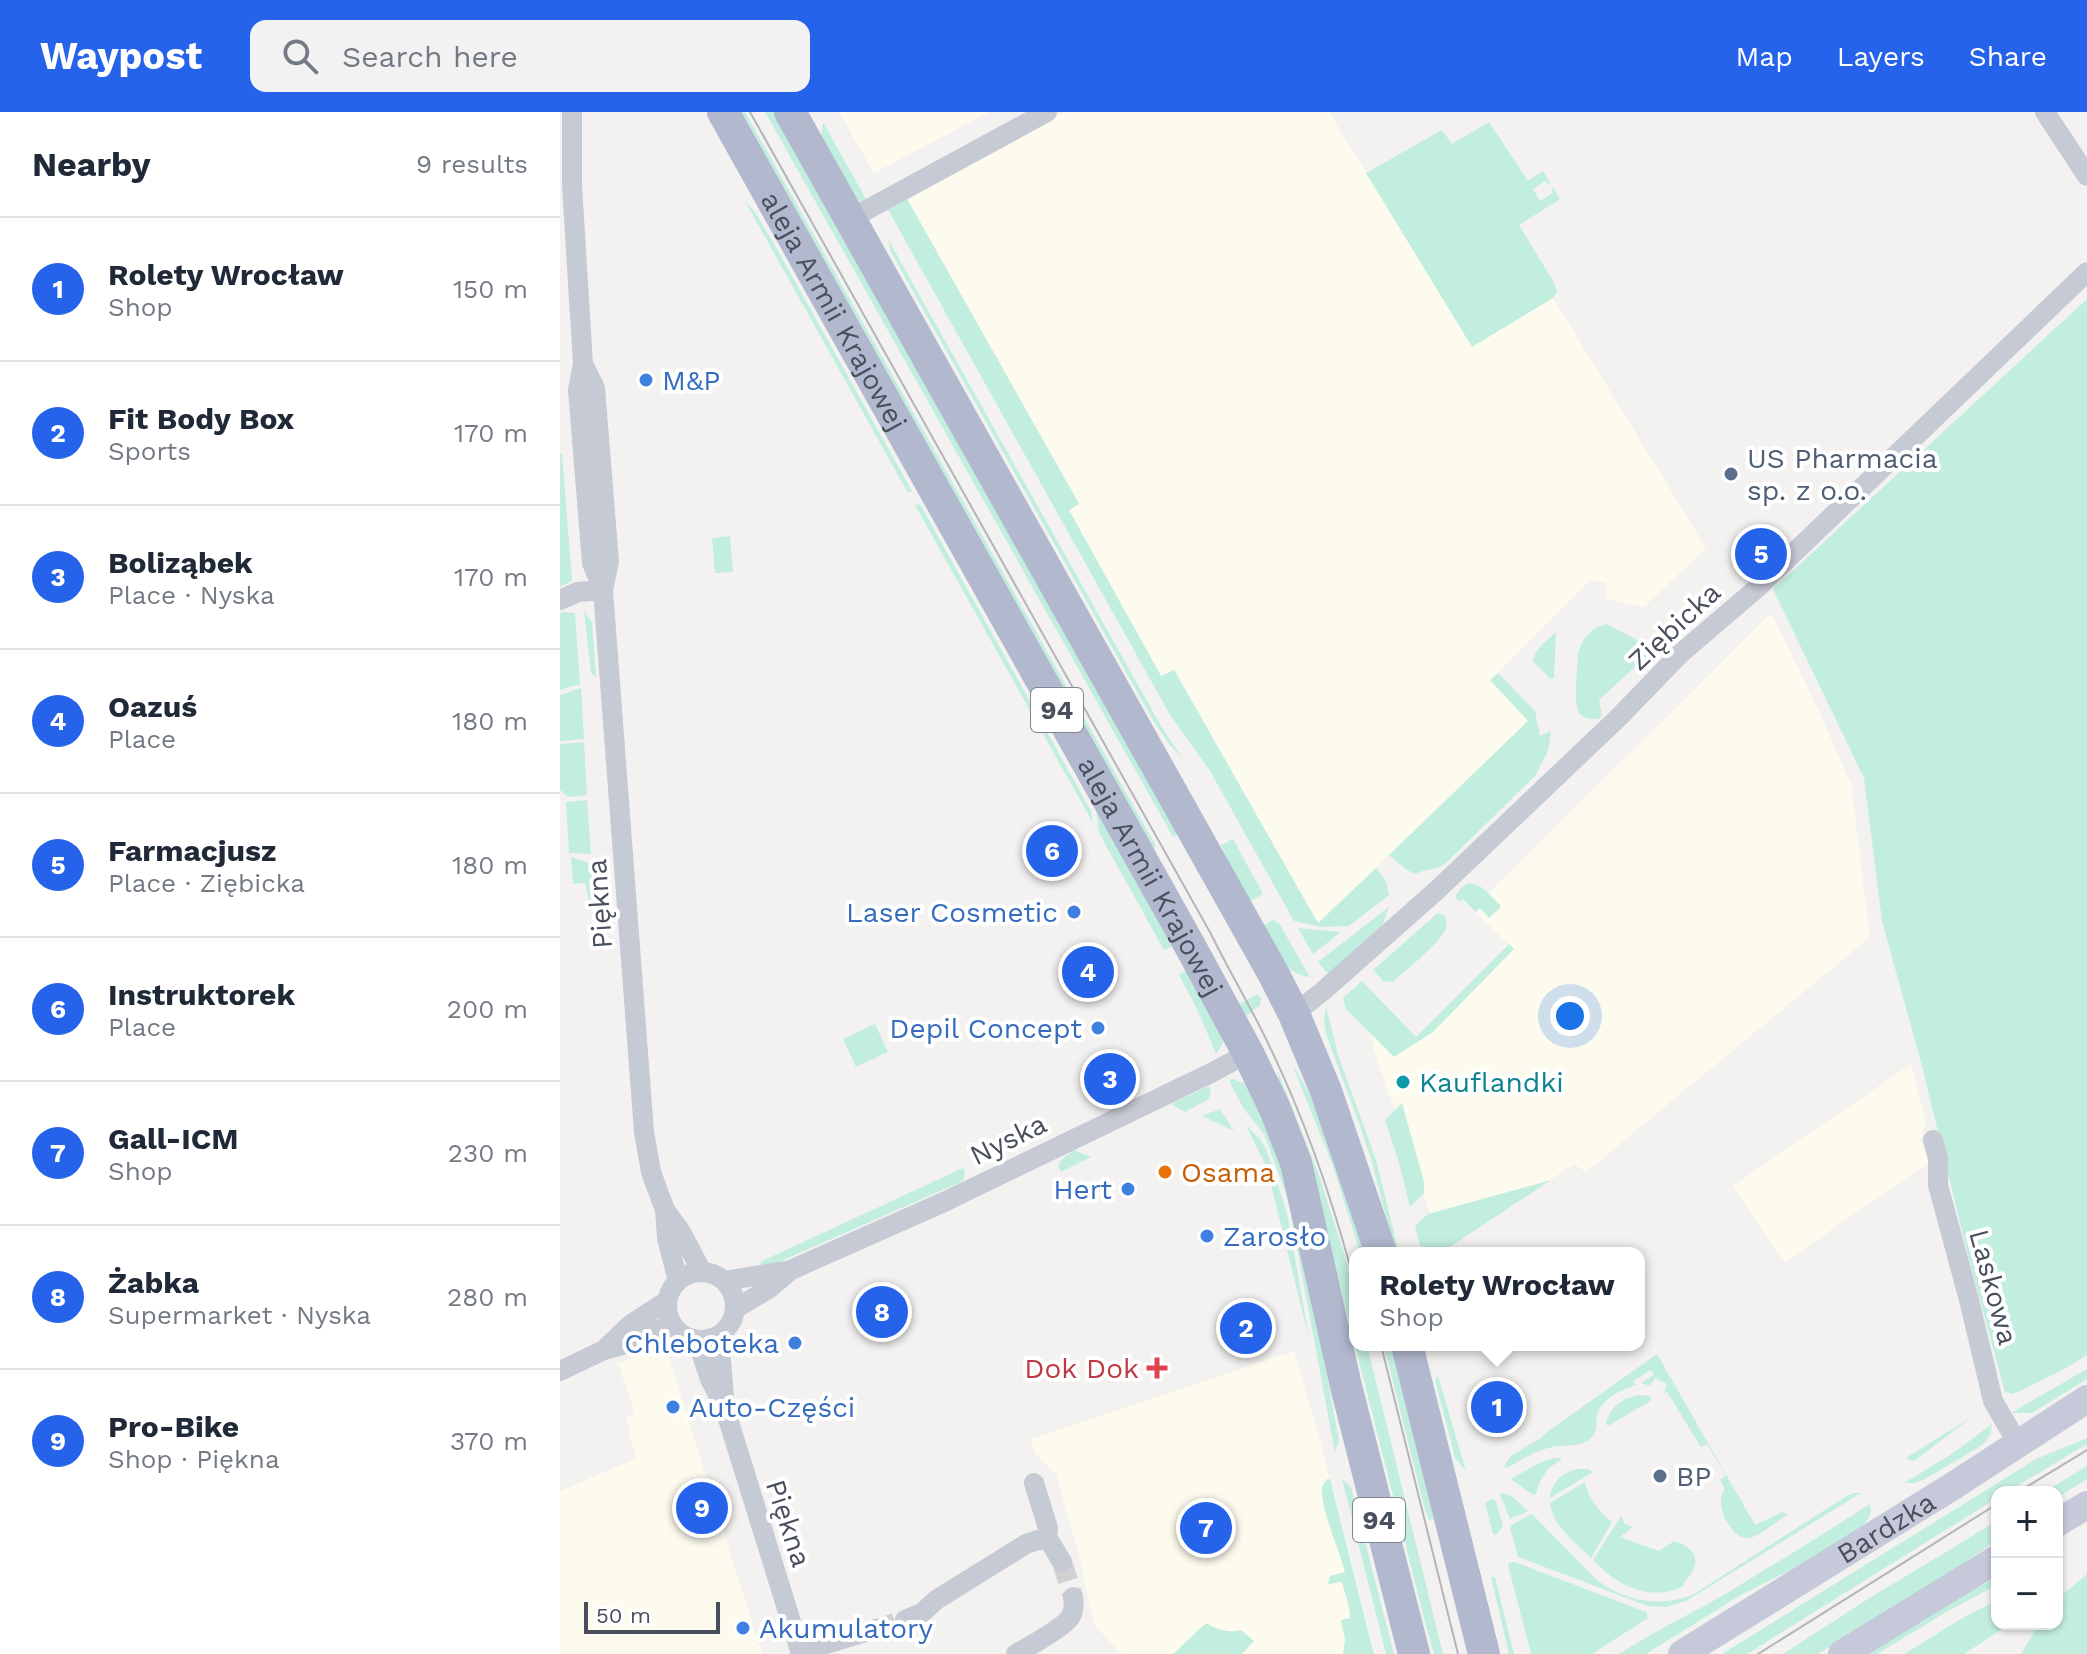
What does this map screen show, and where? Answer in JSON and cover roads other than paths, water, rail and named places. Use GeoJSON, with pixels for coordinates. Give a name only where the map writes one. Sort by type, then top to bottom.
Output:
{"type":"FeatureCollection","features":[{"type":"Feature","properties":{"kind":"main road","name":"aleja Armii Krajowej"},"geometry":{"type":"LineString","coordinates":[[723,112],[1248,1053],[1275,1109],[1296,1163],[1346,1386],[1414,1654]]}},
{"type":"Feature","properties":{"kind":"main road","name":"aleja Armii Krajowej"},"geometry":{"type":"LineString","coordinates":[[790,112],[1294,1014],[1326,1091],[1379,1247]]}},
{"type":"Feature","properties":{"kind":"main road","name":"94"},"geometry":{"type":"LineString","coordinates":[[1408,1351],[1484,1654]]}},
{"type":"Feature","properties":{"kind":"main road","name":"Bardzka"},"geometry":{"type":"LineString","coordinates":[[1682,1654],[2087,1399]]}},
{"type":"Feature","properties":{"kind":"main road"},"geometry":{"type":"LineString","coordinates":[[2063,1519],[2087,1505]]}},
{"type":"Feature","properties":{"kind":"main road"},"geometry":{"type":"LineString","coordinates":[[1842,1654],[1991,1563]]}},
{"type":"Feature","properties":{"kind":"street","name":"Piękna"},"geometry":{"type":"LineString","coordinates":[[572,112],[572,185],[583,364],[578,390],[592,563],[603,590],[641,1107],[651,1172],[665,1210],[681,1232],[702,1272]]}},
{"type":"Feature","properties":{"kind":"street"},"geometry":{"type":"LineString","coordinates":[[850,219],[1047,112]]}},
{"type":"Feature","properties":{"kind":"street"},"geometry":{"type":"LineString","coordinates":[[2045,112],[2087,176]]}},
{"type":"Feature","properties":{"kind":"street","name":"Ziębicka"},"geometry":{"type":"LineString","coordinates":[[1294,1014],[1436,891],[1619,717],[1680,654],[1756,589],[2087,272]]}},
{"type":"Feature","properties":{"kind":"street"},"geometry":{"type":"LineString","coordinates":[[560,600],[578,592],[603,590]]}},
{"type":"Feature","properties":{"kind":"street","name":"Nyska"},"geometry":{"type":"LineString","coordinates":[[724,1281],[791,1270],[966,1191],[1248,1053]]}},
{"type":"Feature","properties":{"kind":"street","name":"Laskowa"},"geometry":{"type":"LineString","coordinates":[[1933,1140],[1938,1159],[1938,1185],[1993,1401],[2018,1444]]}},
{"type":"Feature","properties":{"kind":"street","name":"Piękna"},"geometry":{"type":"LineString","coordinates":[[665,1210],[667,1238],[678,1281]]}},
{"type":"Feature","properties":{"kind":"street","name":"Nyska"},"geometry":{"type":"LineString","coordinates":[[735,1309],[770,1288],[791,1270]]}},
{"type":"Feature","properties":{"kind":"street"},"geometry":{"type":"LineString","coordinates":[[702,1272],[724,1281],[733,1294],[735,1309],[731,1323],[719,1335],[708,1340],[688,1338],[680,1333],[668,1316],[667,1301],[672,1287],[688,1275],[702,1272]]}},
{"type":"Feature","properties":{"kind":"street"},"geometry":{"type":"LineString","coordinates":[[604,1350],[630,1325],[667,1301]]}},
{"type":"Feature","properties":{"kind":"street"},"geometry":{"type":"LineString","coordinates":[[560,1371],[672,1324]]}},
{"type":"Feature","properties":{"kind":"street","name":"Piękna"},"geometry":{"type":"LineString","coordinates":[[719,1335],[725,1409]]}},
{"type":"Feature","properties":{"kind":"street","name":"Piękna"},"geometry":{"type":"LineString","coordinates":[[697,1340],[710,1379],[725,1409],[801,1653]]}},
{"type":"Feature","properties":{"kind":"street"},"geometry":{"type":"LineString","coordinates":[[1034,1483],[1048,1528],[1047,1537],[1062,1562]]}},
{"type":"Feature","properties":{"kind":"street"},"geometry":{"type":"LineString","coordinates":[[905,1620],[922,1613],[936,1600],[1026,1544],[1047,1537]]}},
{"type":"Feature","properties":{"kind":"street"},"geometry":{"type":"LineString","coordinates":[[1016,1654],[1066,1623],[1072,1615],[1073,1597]]}},
{"type":"Feature","properties":{"kind":"street"},"geometry":{"type":"LineString","coordinates":[[801,1653],[845,1646],[876,1629]]}},
{"type":"Feature","properties":{"kind":"tunnel"},"geometry":{"type":"LineString","coordinates":[[1062,1562],[1073,1597]]}},
{"type":"Feature","properties":{"kind":"tunnel"},"geometry":{"type":"LineString","coordinates":[[876,1629],[905,1620]]}},
{"type":"Feature","properties":{"kind":"tram line"},"geometry":{"type":"LineString","coordinates":[[750,112],[1211,934],[1258,1024],[1292,1097],[1316,1159],[1349,1264]]}},
{"type":"Feature","properties":{"kind":"tram line"},"geometry":{"type":"LineString","coordinates":[[1382,1351],[1458,1654]]}},
{"type":"Feature","properties":{"kind":"tram line"},"geometry":{"type":"LineString","coordinates":[[2028,1486],[2087,1450]]}},
{"type":"Feature","properties":{"kind":"tram line"},"geometry":{"type":"LineString","coordinates":[[1758,1654],[1991,1508]]}},
{"type":"Feature","properties":{"kind":"place","name":"M&P"},"geometry":{"type":"Point","coordinates":[646,380]}},
{"type":"Feature","properties":{"kind":"place","name":"US Pharmacia sp. z o.o."},"geometry":{"type":"Point","coordinates":[1731,474]}},
{"type":"Feature","properties":{"kind":"place","name":"Farmacjusz"},"geometry":{"type":"Point","coordinates":[1761,554]}},
{"type":"Feature","properties":{"kind":"place","name":"Instruktorek"},"geometry":{"type":"Point","coordinates":[1052,851]}},
{"type":"Feature","properties":{"kind":"place","name":"Laser Cosmetic"},"geometry":{"type":"Point","coordinates":[1074,912]}},
{"type":"Feature","properties":{"kind":"place","name":"Oazuś"},"geometry":{"type":"Point","coordinates":[1088,972]}},
{"type":"Feature","properties":{"kind":"place","name":"Depil Concept"},"geometry":{"type":"Point","coordinates":[1098,1028]}},
{"type":"Feature","properties":{"kind":"place","name":"Boliząbek"},"geometry":{"type":"Point","coordinates":[1110,1079]}},
{"type":"Feature","properties":{"kind":"place","name":"Kauflandki"},"geometry":{"type":"Point","coordinates":[1403,1082]}},
{"type":"Feature","properties":{"kind":"place","name":"Osama"},"geometry":{"type":"Point","coordinates":[1165,1172]}},
{"type":"Feature","properties":{"kind":"place","name":"Hert"},"geometry":{"type":"Point","coordinates":[1128,1189]}},
{"type":"Feature","properties":{"kind":"place","name":"Zarosło"},"geometry":{"type":"Point","coordinates":[1207,1236]}},
{"type":"Feature","properties":{"kind":"place","name":"Żabka"},"geometry":{"type":"Point","coordinates":[882,1312]}},
{"type":"Feature","properties":{"kind":"place","name":"Fit Body Box"},"geometry":{"type":"Point","coordinates":[1246,1328]}},
{"type":"Feature","properties":{"kind":"place","name":"Chleboteka"},"geometry":{"type":"Point","coordinates":[795,1343]}},
{"type":"Feature","properties":{"kind":"place","name":"Dok Dok"},"geometry":{"type":"Point","coordinates":[1157,1368]}},
{"type":"Feature","properties":{"kind":"place","name":"Auto-Części"},"geometry":{"type":"Point","coordinates":[673,1407]}},
{"type":"Feature","properties":{"kind":"place","name":"Rolety Wrocław"},"geometry":{"type":"Point","coordinates":[1497,1407]}},
{"type":"Feature","properties":{"kind":"place","name":"BP"},"geometry":{"type":"Point","coordinates":[1660,1476]}},
{"type":"Feature","properties":{"kind":"place","name":"Pro-Bike"},"geometry":{"type":"Point","coordinates":[702,1508]}},
{"type":"Feature","properties":{"kind":"place","name":"Gall-ICM"},"geometry":{"type":"Point","coordinates":[1206,1528]}},
{"type":"Feature","properties":{"kind":"place","name":"Akumulatory"},"geometry":{"type":"Point","coordinates":[743,1628]}}]}
